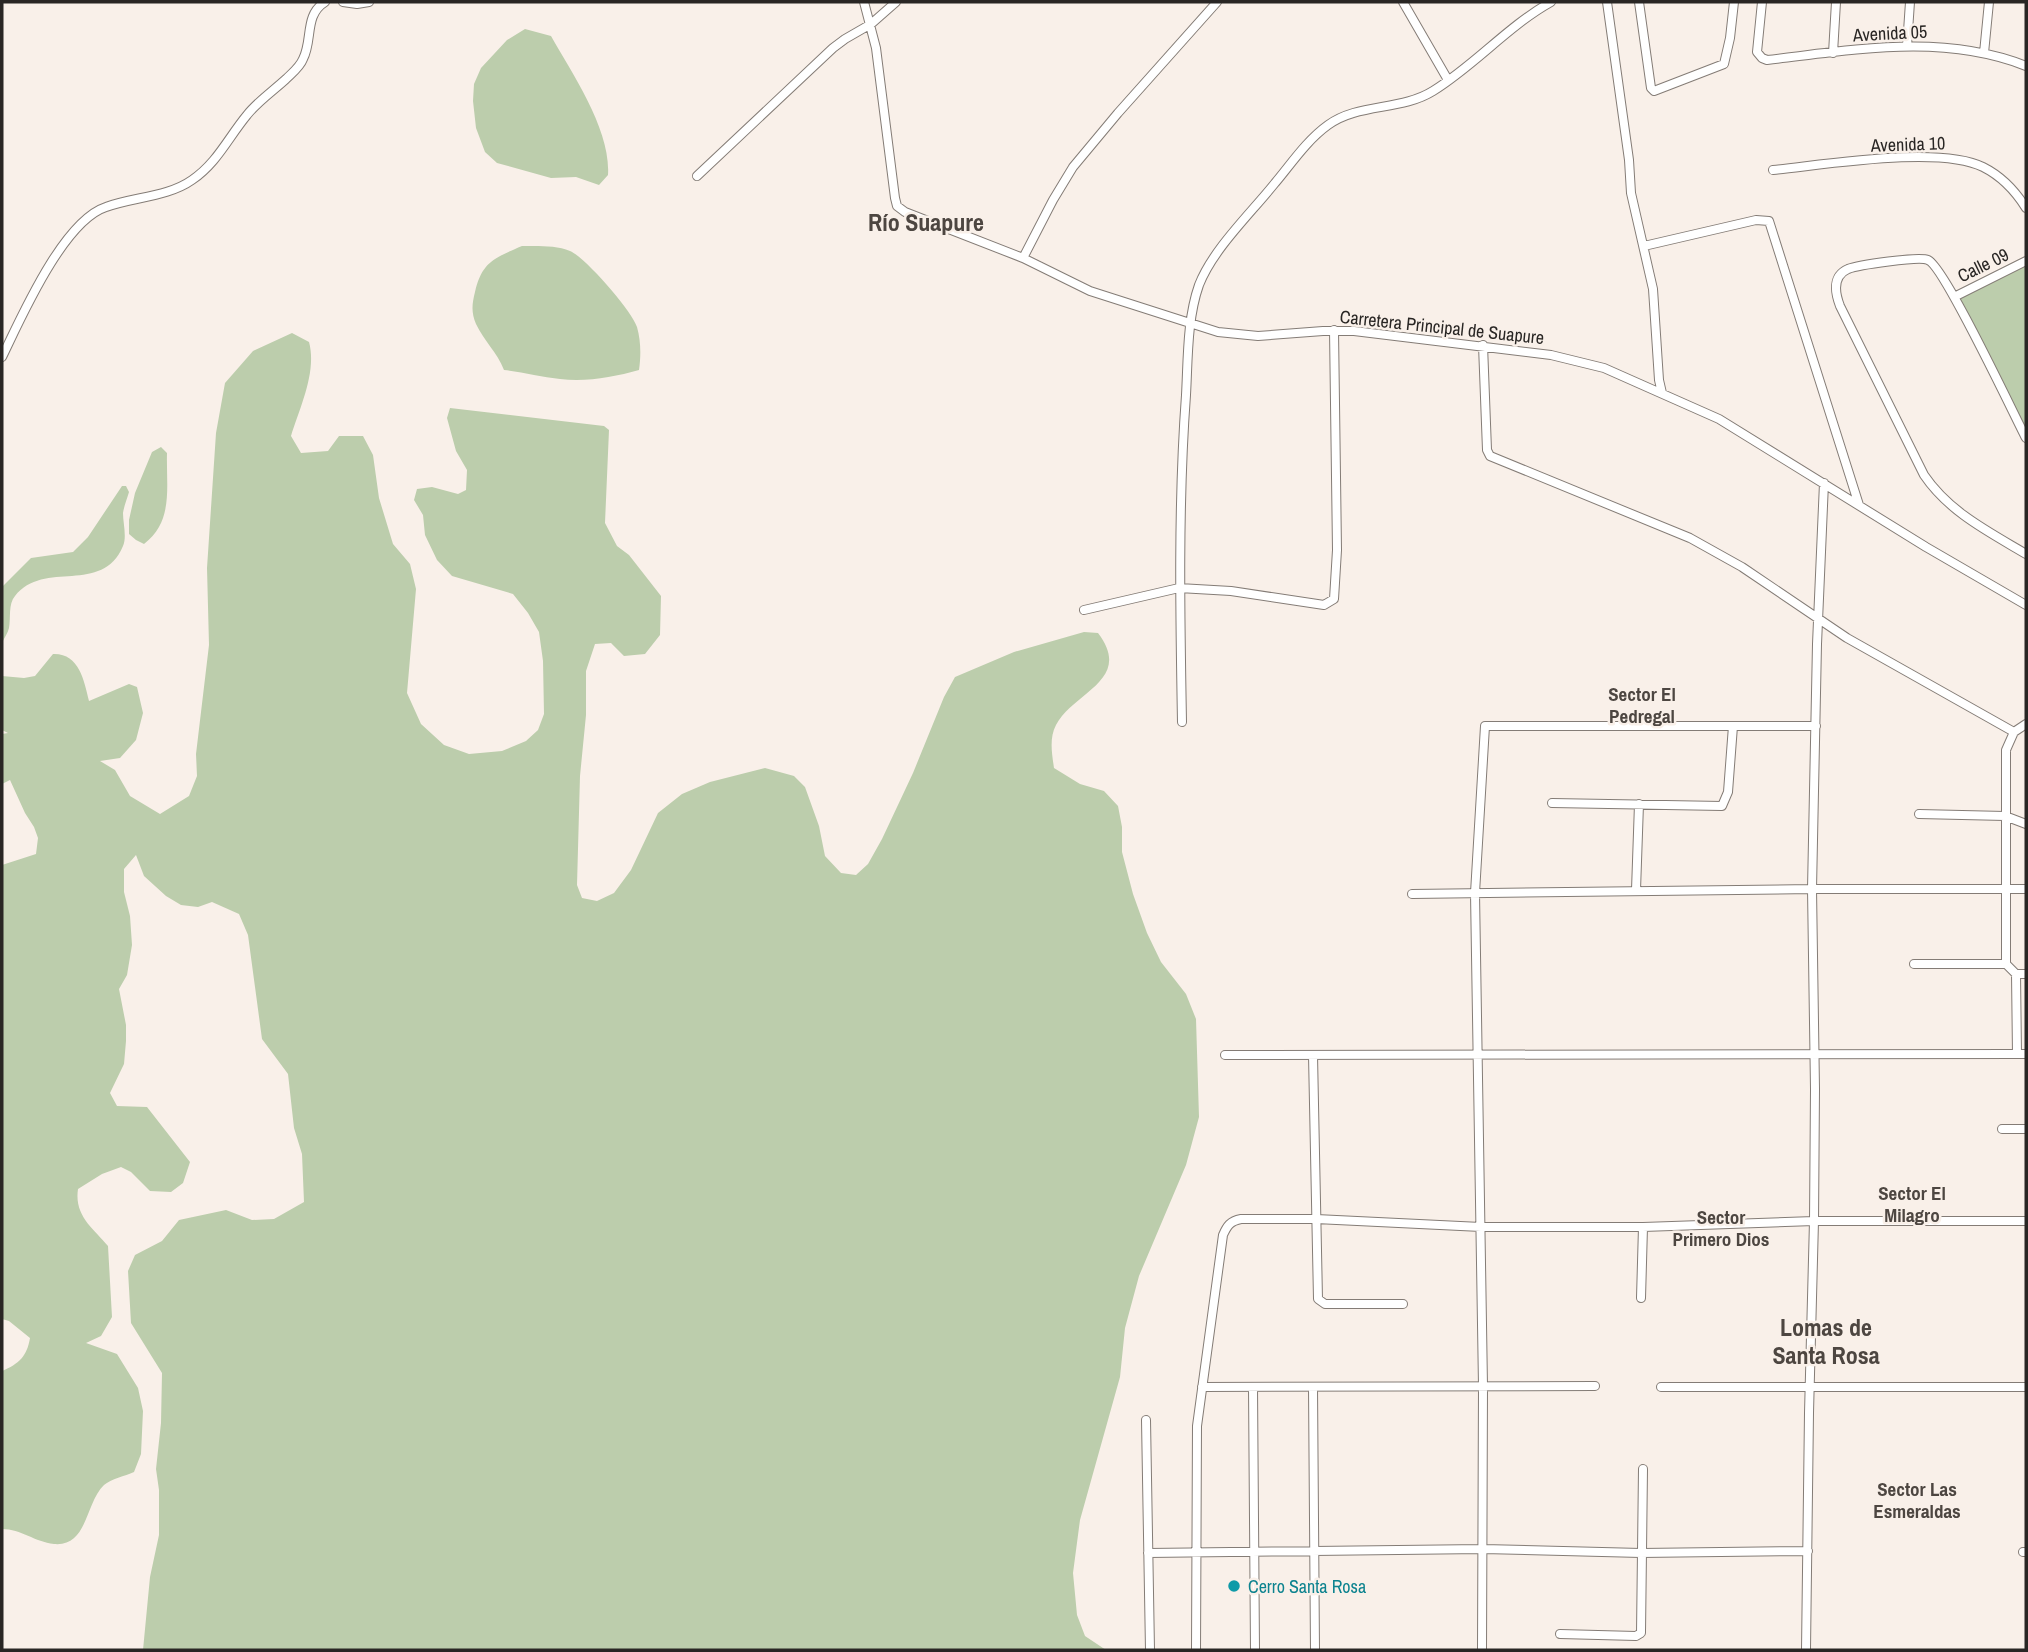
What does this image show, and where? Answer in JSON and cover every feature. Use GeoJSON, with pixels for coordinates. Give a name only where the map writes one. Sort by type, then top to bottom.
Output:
{"type":"FeatureCollection","features":[{"type":"Feature","properties":{"kind":"street"},"geometry":{"type":"LineString","coordinates":[[2,358],[61,247],[82,222],[106,206],[189,182],[211,165],[254,107],[303,61],[314,12],[325,2]]}},
{"type":"Feature","properties":{"kind":"street"},"geometry":{"type":"LineString","coordinates":[[343,2],[369,2]]}},
{"type":"Feature","properties":{"kind":"street","name":"Carretera Principal de Suapure"},"geometry":{"type":"LineString","coordinates":[[864,2],[871,24],[897,206],[905,212],[1023,258],[1090,291],[1218,332],[1247,336],[1334,330],[1483,345],[1588,363],[1719,419],[2026,605]]}},
{"type":"Feature","properties":{"kind":"street"},"geometry":{"type":"LineString","coordinates":[[697,176],[833,48],[871,24],[896,2]]}},
{"type":"Feature","properties":{"kind":"street"},"geometry":{"type":"LineString","coordinates":[[1023,258],[1073,167],[1217,2]]}},
{"type":"Feature","properties":{"kind":"street"},"geometry":{"type":"LineString","coordinates":[[1403,2],[1448,80]]}},
{"type":"Feature","properties":{"kind":"street"},"geometry":{"type":"LineString","coordinates":[[1182,722],[1180,478],[1191,323],[1200,284],[1211,263],[1308,143],[1327,125],[1346,115],[1420,98],[1448,80],[1539,5],[1551,2]]}},
{"type":"Feature","properties":{"kind":"street"},"geometry":{"type":"LineString","coordinates":[[1607,2],[1629,160],[1631,193],[1653,289],[1662,393]]}},
{"type":"Feature","properties":{"kind":"street"},"geometry":{"type":"LineString","coordinates":[[1639,2],[1651,88],[1654,91],[1724,64],[1734,2]]}},
{"type":"Feature","properties":{"kind":"street","name":"Avenida 05"},"geometry":{"type":"LineString","coordinates":[[1762,2],[1758,52],[1767,60],[1907,46],[1984,52],[2026,66]]}},
{"type":"Feature","properties":{"kind":"street"},"geometry":{"type":"LineString","coordinates":[[1833,53],[1836,2]]}},
{"type":"Feature","properties":{"kind":"street"},"geometry":{"type":"LineString","coordinates":[[1907,46],[1910,2]]}},
{"type":"Feature","properties":{"kind":"street"},"geometry":{"type":"LineString","coordinates":[[1984,52],[1989,2]]}},
{"type":"Feature","properties":{"kind":"street","name":"Avenida 10"},"geometry":{"type":"LineString","coordinates":[[1773,170],[1916,157],[1959,159],[1992,172],[2026,208]]}},
{"type":"Feature","properties":{"kind":"street"},"geometry":{"type":"LineString","coordinates":[[1644,246],[1755,220],[1769,221],[1859,505]]}},
{"type":"Feature","properties":{"kind":"street"},"geometry":{"type":"LineString","coordinates":[[2026,438],[1954,297],[1933,263],[1923,259],[1857,266],[1841,273],[1836,283],[1836,297],[1916,460],[1930,482],[1961,513],[2026,554]]}},
{"type":"Feature","properties":{"kind":"street","name":"Calle 09"},"geometry":{"type":"LineString","coordinates":[[1954,297],[2026,261]]}},
{"type":"Feature","properties":{"kind":"street"},"geometry":{"type":"LineString","coordinates":[[1084,610],[1179,589],[1231,591],[1324,605],[1334,599],[1337,550],[1334,330]]}},
{"type":"Feature","properties":{"kind":"street"},"geometry":{"type":"LineString","coordinates":[[1483,345],[1487,450],[1490,456],[1690,538],[1753,574],[1847,638],[2014,732]]}},
{"type":"Feature","properties":{"kind":"street"},"geometry":{"type":"LineString","coordinates":[[1806,1650],[1814,1221],[1812,889],[1824,483]]}},
{"type":"Feature","properties":{"kind":"street"},"geometry":{"type":"LineString","coordinates":[[1225,1055],[2022,1054],[2016,974],[2006,964],[2006,750],[2014,732],[2026,724]]}},
{"type":"Feature","properties":{"kind":"street"},"geometry":{"type":"LineString","coordinates":[[1482,1650],[1483,1386],[1475,893],[1485,726],[1816,726]]}},
{"type":"Feature","properties":{"kind":"street"},"geometry":{"type":"LineString","coordinates":[[1552,803],[1722,806],[1728,792],[1733,726]]}},
{"type":"Feature","properties":{"kind":"street"},"geometry":{"type":"LineString","coordinates":[[1636,890],[1639,804]]}},
{"type":"Feature","properties":{"kind":"street"},"geometry":{"type":"LineString","coordinates":[[1919,814],[2006,816],[2026,824]]}},
{"type":"Feature","properties":{"kind":"street"},"geometry":{"type":"LineString","coordinates":[[1412,894],[1636,890],[2026,889]]}},
{"type":"Feature","properties":{"kind":"street"},"geometry":{"type":"LineString","coordinates":[[1913,964],[2006,964]]}},
{"type":"Feature","properties":{"kind":"street"},"geometry":{"type":"LineString","coordinates":[[2016,974],[2026,974]]}},
{"type":"Feature","properties":{"kind":"street"},"geometry":{"type":"LineString","coordinates":[[1313,1055],[1318,1300],[1325,1304],[1403,1304]]}},
{"type":"Feature","properties":{"kind":"street"},"geometry":{"type":"LineString","coordinates":[[2002,1129],[2026,1129]]}},
{"type":"Feature","properties":{"kind":"street"},"geometry":{"type":"LineString","coordinates":[[1196,1650],[1196,1450],[1223,1235],[1233,1221],[1316,1219],[1481,1227],[1643,1227],[1814,1221],[2026,1221]]}},
{"type":"Feature","properties":{"kind":"street"},"geometry":{"type":"LineString","coordinates":[[1641,1298],[1643,1227]]}},
{"type":"Feature","properties":{"kind":"street"},"geometry":{"type":"LineString","coordinates":[[1202,1387],[1595,1386]]}},
{"type":"Feature","properties":{"kind":"street"},"geometry":{"type":"LineString","coordinates":[[1253,1387],[1255,1650]]}},
{"type":"Feature","properties":{"kind":"street"},"geometry":{"type":"LineString","coordinates":[[1313,1387],[1315,1650]]}},
{"type":"Feature","properties":{"kind":"street"},"geometry":{"type":"LineString","coordinates":[[1661,1387],[2026,1387]]}},
{"type":"Feature","properties":{"kind":"street"},"geometry":{"type":"LineString","coordinates":[[1146,1420],[1150,1650]]}},
{"type":"Feature","properties":{"kind":"street"},"geometry":{"type":"LineString","coordinates":[[1560,1634],[1639,1635],[1643,1469]]}},
{"type":"Feature","properties":{"kind":"street"},"geometry":{"type":"LineString","coordinates":[[1148,1553],[1483,1549],[1641,1553],[1808,1551]]}},
{"type":"Feature","properties":{"kind":"green space"},"geometry":{"type":"Polygon","coordinates":[[[525,29],[551,36],[589,103],[607,158],[608,175],[599,185],[576,177],[551,178],[497,163],[485,152],[476,128],[474,84],[481,68],[507,40],[525,29]]]}},
{"type":"Feature","properties":{"kind":"green space"},"geometry":{"type":"Polygon","coordinates":[[[522,246],[565,249],[577,255],[596,273],[627,309],[637,327],[639,370],[610,377],[570,380],[504,370],[476,324],[473,300],[486,267],[497,258],[522,246]]]}},
{"type":"Feature","properties":{"kind":"green space"},"geometry":{"type":"Polygon","coordinates":[[[2026,261],[2026,438],[1954,297],[2026,261]]]}},
{"type":"Feature","properties":{"kind":"green space"},"geometry":{"type":"Polygon","coordinates":[[[292,333],[309,342],[311,365],[291,436],[301,453],[328,451],[339,436],[363,436],[373,455],[379,498],[393,544],[410,564],[416,589],[407,693],[421,724],[444,745],[469,754],[502,751],[526,741],[538,730],[544,714],[543,661],[539,632],[513,594],[452,576],[437,560],[425,535],[423,515],[414,500],[417,489],[432,487],[458,494],[466,490],[467,470],[456,451],[447,418],[450,408],[604,426],[609,430],[605,523],[617,546],[629,555],[661,596],[660,635],[645,654],[624,656],[611,643],[595,644],[586,671],[577,885],[582,898],[597,901],[614,893],[631,870],[658,813],[682,794],[710,782],[765,768],[794,776],[805,787],[819,826],[825,856],[841,873],[856,875],[868,864],[882,839],[955,677],[1014,652],[1084,632],[1098,633],[1107,649],[1109,663],[1097,684],[1064,714],[1056,725],[1052,741],[1054,768],[1080,784],[1104,791],[1118,806],[1122,827],[1122,852],[1147,933],[1161,962],[1186,994],[1196,1019],[1199,1117],[1186,1165],[1139,1276],[1125,1328],[1120,1377],[1080,1520],[1073,1573],[1077,1615],[1085,1636],[1106,1650],[143,1650],[150,1577],[159,1535],[156,1469],[161,1423],[162,1373],[131,1323],[128,1271],[135,1255],[162,1241],[179,1220],[226,1210],[252,1220],[274,1219],[304,1202],[302,1154],[294,1128],[288,1074],[262,1039],[248,935],[239,914],[212,902],[198,907],[181,905],[166,896],[144,876],[136,855],[124,869],[124,892],[130,916],[132,945],[127,975],[119,989],[126,1025],[124,1064],[110,1093],[117,1106],[147,1107],[190,1162],[183,1183],[171,1192],[150,1191],[131,1172],[121,1167],[102,1174],[78,1189],[78,1198],[86,1221],[108,1246],[112,1317],[101,1336],[86,1343],[117,1354],[138,1388],[143,1411],[141,1454],[134,1472],[104,1485],[73,1539],[54,1544],[2,1529],[2,1371],[21,1359],[30,1338],[9,1321],[2,1319],[2,865],[36,854],[38,838],[10,780],[2,784],[2,734],[8,733],[2,730],[2,676],[35,676],[53,654],[69,658],[79,669],[89,701],[129,684],[137,687],[143,713],[136,740],[120,758],[100,761],[115,770],[130,796],[160,814],[189,796],[197,776],[196,754],[209,645],[207,568],[216,433],[225,383],[253,351],[292,333]]]}},
{"type":"Feature","properties":{"kind":"green space"},"geometry":{"type":"Polygon","coordinates":[[[161,447],[167,453],[166,503],[160,525],[144,544],[129,534],[129,520],[135,493],[152,452],[161,447]]]}},
{"type":"Feature","properties":{"kind":"green space"},"geometry":{"type":"Polygon","coordinates":[[[122,486],[126,486],[129,492],[123,513],[125,538],[114,561],[101,570],[87,574],[56,577],[27,585],[13,599],[9,628],[2,643],[2,587],[31,558],[73,552],[88,537],[122,486]]]}},
{"type":"Feature","properties":{"kind":"place","name":"Cerro Santa Rosa"},"geometry":{"type":"Point","coordinates":[1234,1586]}},
{"type":"Feature","properties":{"kind":"district","name":"Río Suapure"},"geometry":{"type":"Point","coordinates":[926,222]}},
{"type":"Feature","properties":{"kind":"district","name":"Sector El Pedregal"},"geometry":{"type":"Point","coordinates":[1642,705]}},
{"type":"Feature","properties":{"kind":"district","name":"Sector El Milagro"},"geometry":{"type":"Point","coordinates":[1912,1204]}},
{"type":"Feature","properties":{"kind":"district","name":"Sector Primero Dios"},"geometry":{"type":"Point","coordinates":[1721,1228]}},
{"type":"Feature","properties":{"kind":"district","name":"Lomas de Santa Rosa"},"geometry":{"type":"Point","coordinates":[1826,1341]}},
{"type":"Feature","properties":{"kind":"district","name":"Sector Las Esmeraldas"},"geometry":{"type":"Point","coordinates":[1917,1500]}}]}
